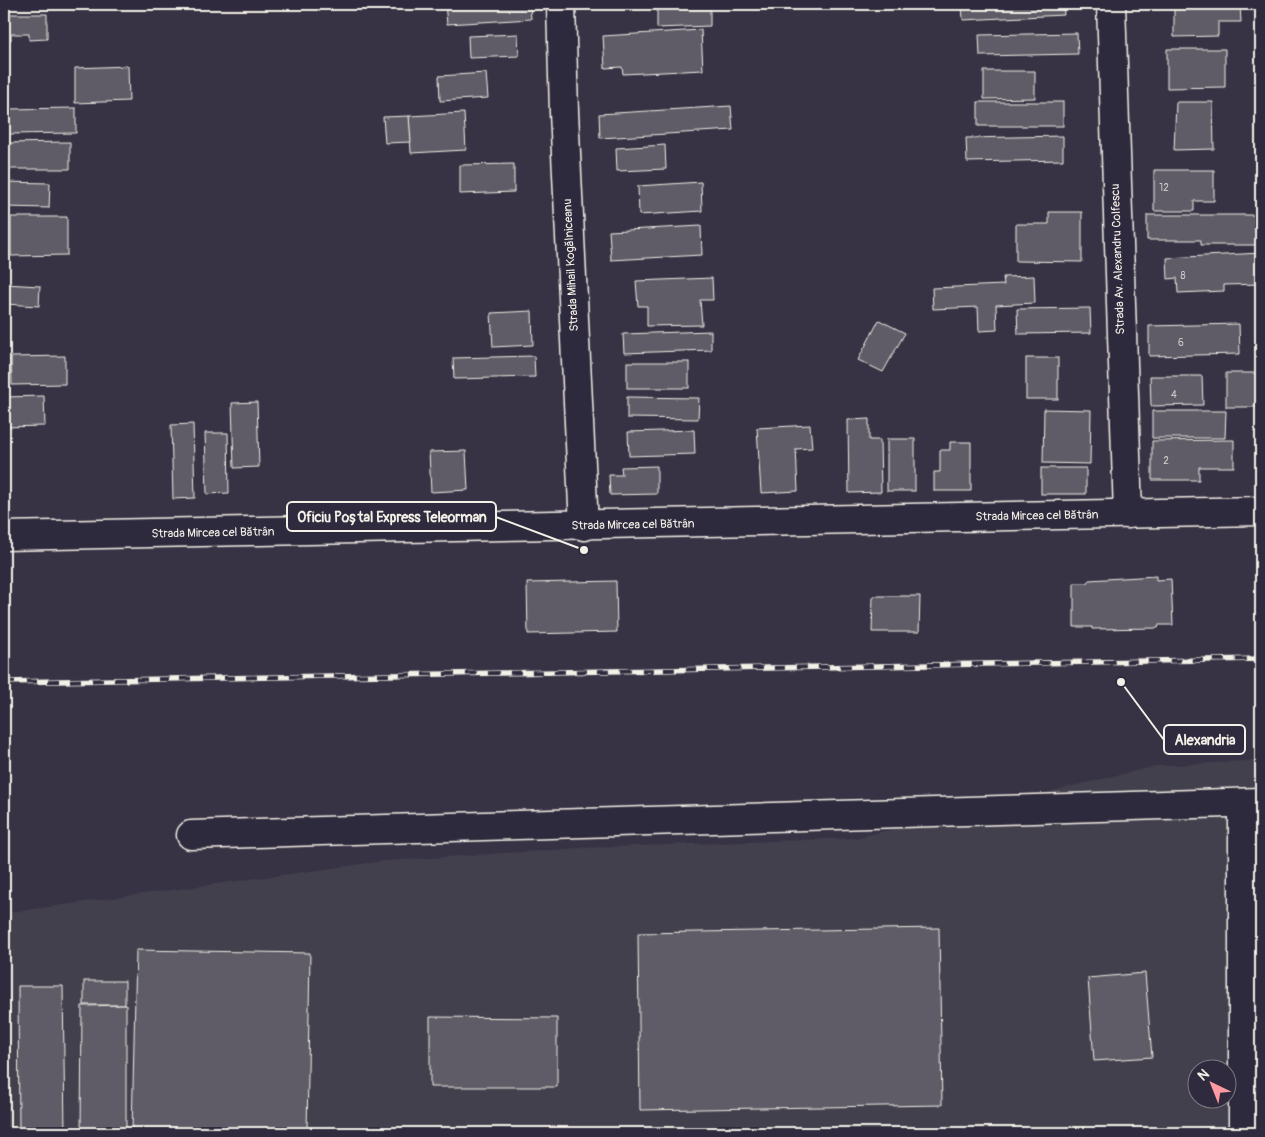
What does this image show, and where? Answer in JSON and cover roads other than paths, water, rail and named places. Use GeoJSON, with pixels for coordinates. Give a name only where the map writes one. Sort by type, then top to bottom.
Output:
{"type":"FeatureCollection","features":[{"type":"Feature","properties":{"kind":"street","name":"Strada Mihail Kogălniceanu"},"geometry":{"type":"LineString","coordinates":[[561,4],[564,112],[584,526]]}},
{"type":"Feature","properties":{"kind":"street","name":"Strada Av. Alexandru Colfescu"},"geometry":{"type":"LineString","coordinates":[[1111,4],[1128,514]]}},
{"type":"Feature","properties":{"kind":"street","name":"Strada Mircea cel Bătrân"},"geometry":{"type":"LineString","coordinates":[[4,536],[584,526],[1261,511]]}},
{"type":"Feature","properties":{"kind":"street"},"geometry":{"type":"LineString","coordinates":[[191,835],[1252,802],[1243,1133]]}},
{"type":"Feature","properties":{"kind":"railway"},"geometry":{"type":"LineString","coordinates":[[4,682],[1261,659]]}},
{"type":"Feature","properties":{"kind":"place","name":"Oficiu Poștal Express Teleorman"},"geometry":{"type":"Point","coordinates":[584,550]}},
{"type":"Feature","properties":{"kind":"place","name":"Alexandria"},"geometry":{"type":"Point","coordinates":[1121,682]}}]}
